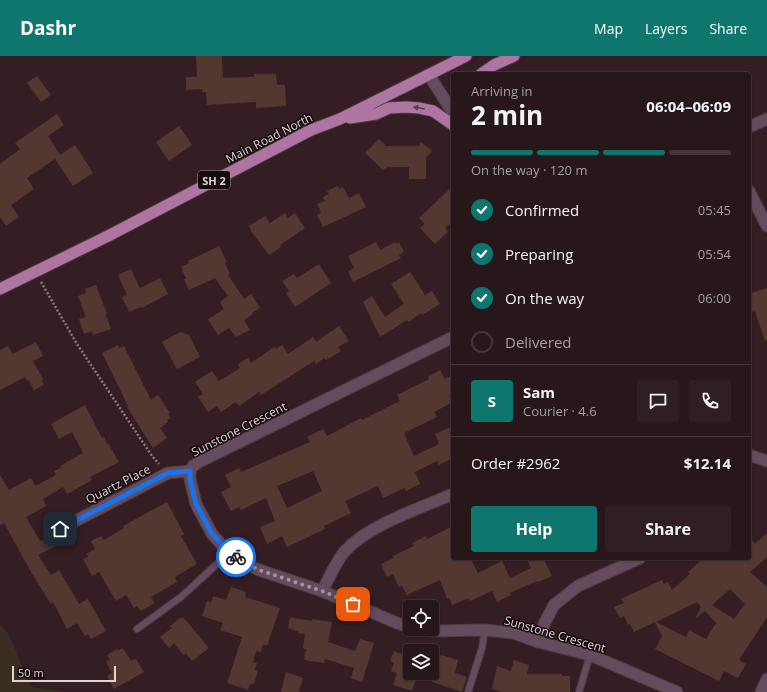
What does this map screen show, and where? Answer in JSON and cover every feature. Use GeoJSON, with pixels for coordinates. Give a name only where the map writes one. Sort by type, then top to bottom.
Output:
{"type":"FeatureCollection","features":[{"type":"Feature","properties":{"kind":"highway","name":"Main Road North"},"geometry":{"type":"LineString","coordinates":[[0,289],[108,236],[311,130],[340,119],[466,56]]}},
{"type":"Feature","properties":{"kind":"highway"},"geometry":{"type":"LineString","coordinates":[[484,72],[494,65],[514,56]]}},
{"type":"Feature","properties":{"kind":"highway"},"geometry":{"type":"LineString","coordinates":[[340,119],[376,114],[389,108],[406,107],[433,111],[451,124]]}},
{"type":"Feature","properties":{"kind":"street"},"geometry":{"type":"LineString","coordinates":[[430,75],[451,110]]}},
{"type":"Feature","properties":{"kind":"street"},"geometry":{"type":"LineString","coordinates":[[751,126],[767,119]]}},
{"type":"Feature","properties":{"kind":"street"},"geometry":{"type":"LineString","coordinates":[[751,195],[767,226]]}},
{"type":"Feature","properties":{"kind":"street","name":"Sunstone Crescent"},"geometry":{"type":"LineString","coordinates":[[403,625],[322,591],[259,570],[242,562],[212,534],[196,504],[190,479],[190,471],[193,466],[199,462],[451,338]]}},
{"type":"Feature","properties":{"kind":"street"},"geometry":{"type":"LineString","coordinates":[[751,455],[767,461]]}},
{"type":"Feature","properties":{"kind":"street","name":"Quartz Place"},"geometry":{"type":"LineString","coordinates":[[60,529],[168,473],[190,471]]}},
{"type":"Feature","properties":{"kind":"street"},"geometry":{"type":"LineString","coordinates":[[322,591],[344,552],[360,538],[385,524],[451,495]]}},
{"type":"Feature","properties":{"kind":"street"},"geometry":{"type":"LineString","coordinates":[[538,642],[545,622],[554,605],[578,586],[636,560]]}},
{"type":"Feature","properties":{"kind":"street","name":"Sunstone Crescent"},"geometry":{"type":"LineString","coordinates":[[439,631],[485,630],[513,633],[538,642],[590,655],[677,692]]}},
{"type":"Feature","properties":{"kind":"street"},"geometry":{"type":"LineString","coordinates":[[761,692],[767,679]]}},
{"type":"Feature","properties":{"kind":"lane"},"geometry":{"type":"LineString","coordinates":[[137,629],[181,597],[230,552]]}},
{"type":"Feature","properties":{"kind":"lane"},"geometry":{"type":"LineString","coordinates":[[468,692],[482,648],[485,630]]}},
{"type":"Feature","properties":{"kind":"lane"},"geometry":{"type":"LineString","coordinates":[[579,692],[590,655]]}},
{"type":"Feature","properties":{"kind":"path"},"geometry":{"type":"LineString","coordinates":[[35,272],[77,344],[152,456],[168,473]]}},
{"type":"Feature","properties":{"kind":"shaded area"},"geometry":{"type":"Polygon","coordinates":[[[0,624],[9,635],[31,687],[66,692],[0,692],[0,624]]]}},
{"type":"Feature","properties":{"kind":"building"},"geometry":{"type":"Polygon","coordinates":[[[196,56],[222,56],[223,78],[254,77],[254,74],[276,74],[277,85],[285,85],[286,106],[256,108],[256,102],[207,105],[206,92],[202,92],[202,89],[186,90],[186,77],[197,77],[196,56]]]}},
{"type":"Feature","properties":{"kind":"building"},"geometry":{"type":"Polygon","coordinates":[[[37,76],[51,95],[41,102],[27,83],[37,76]]]}},
{"type":"Feature","properties":{"kind":"building"},"geometry":{"type":"Polygon","coordinates":[[[57,114],[64,125],[48,136],[60,155],[75,145],[93,173],[73,186],[55,159],[27,178],[34,189],[11,205],[19,217],[6,226],[0,217],[0,164],[20,149],[15,143],[57,114]]]}},
{"type":"Feature","properties":{"kind":"building"},"geometry":{"type":"Polygon","coordinates":[[[179,126],[192,145],[169,161],[156,142],[179,126]]]}},
{"type":"Feature","properties":{"kind":"building"},"geometry":{"type":"Polygon","coordinates":[[[379,139],[386,146],[419,146],[421,142],[432,151],[426,158],[426,179],[409,179],[409,167],[387,167],[383,170],[365,153],[379,139]]]}},
{"type":"Feature","properties":{"kind":"building"},"geometry":{"type":"Polygon","coordinates":[[[338,186],[339,189],[343,187],[349,198],[359,193],[366,207],[323,227],[317,215],[321,213],[317,204],[325,201],[323,197],[329,194],[327,191],[338,186]]]}},
{"type":"Feature","properties":{"kind":"building"},"geometry":{"type":"Polygon","coordinates":[[[451,188],[451,223],[445,228],[448,232],[435,244],[420,228],[425,224],[419,218],[451,188]]]}},
{"type":"Feature","properties":{"kind":"building"},"geometry":{"type":"Polygon","coordinates":[[[285,213],[288,218],[295,213],[305,228],[280,245],[281,247],[269,255],[250,230],[251,229],[249,226],[265,216],[270,223],[285,213]]]}},
{"type":"Feature","properties":{"kind":"building"},"geometry":{"type":"Polygon","coordinates":[[[376,242],[380,250],[395,242],[396,244],[399,242],[404,252],[399,255],[401,258],[353,282],[348,271],[354,268],[348,256],[376,242]]]}},
{"type":"Feature","properties":{"kind":"building"},"geometry":{"type":"Polygon","coordinates":[[[219,246],[227,262],[225,263],[230,274],[228,275],[244,299],[251,294],[260,308],[244,320],[250,330],[236,337],[229,328],[218,335],[208,319],[224,309],[220,302],[228,296],[215,278],[189,290],[181,267],[189,263],[188,261],[219,246]]]}},
{"type":"Feature","properties":{"kind":"building"},"geometry":{"type":"Polygon","coordinates":[[[319,264],[331,283],[295,307],[286,293],[289,291],[282,281],[294,274],[297,278],[319,264]]]}},
{"type":"Feature","properties":{"kind":"building"},"geometry":{"type":"Polygon","coordinates":[[[131,269],[140,288],[160,278],[168,294],[142,308],[141,307],[129,312],[122,297],[127,295],[118,275],[131,269]]]}},
{"type":"Feature","properties":{"kind":"building"},"geometry":{"type":"Polygon","coordinates":[[[410,272],[425,295],[432,291],[440,304],[422,315],[421,313],[409,322],[407,320],[380,337],[363,302],[372,296],[385,317],[404,304],[391,284],[410,272]]]}},
{"type":"Feature","properties":{"kind":"building"},"geometry":{"type":"Polygon","coordinates":[[[96,285],[111,329],[93,335],[92,331],[84,334],[79,319],[86,317],[78,296],[86,293],[85,289],[96,285]]]}},
{"type":"Feature","properties":{"kind":"building"},"geometry":{"type":"Polygon","coordinates":[[[767,288],[767,340],[765,341],[755,311],[751,312],[751,293],[767,288]]]}},
{"type":"Feature","properties":{"kind":"building"},"geometry":{"type":"Polygon","coordinates":[[[339,326],[349,341],[338,347],[341,351],[326,360],[324,358],[316,364],[314,361],[261,395],[259,392],[239,406],[236,402],[221,412],[217,406],[208,412],[198,397],[203,394],[195,382],[212,371],[219,381],[240,368],[238,364],[248,358],[251,363],[274,347],[276,349],[282,345],[288,354],[313,337],[316,342],[339,326]]]}},
{"type":"Feature","properties":{"kind":"building"},"geometry":{"type":"Polygon","coordinates":[[[180,332],[189,335],[200,357],[177,369],[162,342],[180,332]]]}},
{"type":"Feature","properties":{"kind":"building"},"geometry":{"type":"Polygon","coordinates":[[[36,342],[43,356],[33,361],[43,379],[42,381],[44,385],[34,390],[29,380],[27,381],[25,377],[0,390],[0,350],[8,346],[13,354],[36,342]]]}},
{"type":"Feature","properties":{"kind":"building"},"geometry":{"type":"Polygon","coordinates":[[[118,345],[119,348],[124,346],[151,400],[158,395],[170,413],[168,414],[171,418],[167,420],[168,422],[160,428],[167,438],[153,448],[127,407],[128,406],[102,353],[118,345]]]}},
{"type":"Feature","properties":{"kind":"building"},"geometry":{"type":"Polygon","coordinates":[[[440,370],[445,379],[451,376],[451,394],[449,395],[451,403],[434,412],[437,417],[404,433],[414,456],[439,444],[435,434],[451,427],[451,459],[439,465],[437,461],[415,472],[420,484],[406,491],[405,488],[383,498],[378,486],[345,501],[351,513],[324,526],[325,529],[287,547],[282,536],[267,544],[260,527],[275,521],[266,498],[241,510],[239,507],[231,511],[221,492],[231,487],[225,475],[239,468],[241,472],[310,442],[307,437],[323,429],[327,436],[361,418],[362,420],[400,401],[397,395],[429,379],[428,377],[440,370]],[[313,471],[277,486],[287,508],[322,491],[313,471]]]}},
{"type":"Feature","properties":{"kind":"building"},"geometry":{"type":"Polygon","coordinates":[[[85,405],[102,438],[104,437],[119,462],[90,477],[92,480],[67,494],[63,487],[43,499],[46,506],[26,517],[40,541],[49,536],[54,547],[38,555],[51,575],[59,570],[79,604],[88,599],[106,631],[91,639],[88,634],[85,636],[77,623],[67,629],[53,602],[51,604],[31,572],[4,523],[0,525],[0,475],[9,490],[31,478],[35,486],[56,475],[54,471],[61,468],[60,466],[83,453],[72,432],[59,439],[51,424],[85,405]]]}},
{"type":"Feature","properties":{"kind":"building"},"geometry":{"type":"Polygon","coordinates":[[[167,502],[184,534],[181,536],[197,564],[175,577],[177,582],[151,597],[155,603],[141,611],[137,606],[134,608],[126,595],[116,601],[99,572],[92,576],[83,559],[88,557],[86,554],[95,549],[91,541],[101,536],[104,540],[124,528],[123,526],[167,502]]]}},
{"type":"Feature","properties":{"kind":"building"},"geometry":{"type":"Polygon","coordinates":[[[451,527],[451,560],[471,560],[478,573],[502,561],[510,578],[531,568],[527,560],[544,560],[552,576],[510,593],[511,595],[497,602],[492,591],[470,601],[469,598],[452,605],[449,598],[447,599],[440,580],[407,595],[402,586],[399,587],[393,574],[387,577],[381,564],[394,558],[393,556],[414,546],[412,543],[426,536],[427,539],[451,527]]]}},
{"type":"Feature","properties":{"kind":"building"},"geometry":{"type":"Polygon","coordinates":[[[767,533],[767,557],[750,572],[767,587],[767,617],[739,660],[746,664],[738,678],[724,671],[719,681],[655,649],[662,636],[655,622],[634,632],[630,624],[628,625],[624,616],[620,618],[614,607],[624,603],[621,599],[662,580],[664,584],[668,582],[672,590],[690,574],[688,572],[702,560],[751,560],[751,539],[755,544],[767,533]],[[730,589],[712,605],[734,619],[745,604],[730,589]],[[697,602],[656,622],[686,637],[689,630],[706,639],[716,623],[705,611],[695,619],[701,607],[697,602]]]}},
{"type":"Feature","properties":{"kind":"building"},"geometry":{"type":"Polygon","coordinates":[[[231,587],[246,592],[245,597],[280,608],[267,646],[263,644],[261,652],[256,651],[253,662],[257,663],[255,670],[258,671],[254,684],[250,684],[248,690],[227,683],[242,637],[220,630],[223,623],[202,616],[207,601],[211,603],[213,596],[226,600],[231,587]]]}},
{"type":"Feature","properties":{"kind":"building"},"geometry":{"type":"Polygon","coordinates":[[[290,617],[312,621],[312,619],[332,622],[328,642],[355,651],[360,639],[374,643],[362,682],[351,678],[354,668],[325,659],[324,663],[304,660],[306,649],[303,648],[305,634],[298,633],[299,632],[288,628],[290,617]]]}},
{"type":"Feature","properties":{"kind":"building"},"geometry":{"type":"Polygon","coordinates":[[[180,618],[184,618],[209,648],[192,661],[186,653],[183,655],[174,643],[169,648],[160,637],[172,628],[170,626],[180,618]]]}},
{"type":"Feature","properties":{"kind":"building"},"geometry":{"type":"Polygon","coordinates":[[[123,648],[131,661],[136,659],[144,672],[114,689],[107,676],[112,673],[106,662],[110,660],[107,655],[117,649],[118,651],[123,648]]]}},
{"type":"Feature","properties":{"kind":"building"},"geometry":{"type":"Polygon","coordinates":[[[394,651],[403,654],[403,680],[416,680],[412,691],[393,685],[397,673],[391,671],[394,663],[390,661],[394,651]]]}},
{"type":"Feature","properties":{"kind":"building"},"geometry":{"type":"Polygon","coordinates":[[[441,655],[458,660],[455,673],[467,677],[462,692],[432,682],[432,680],[439,680],[439,662],[441,655]]]}},
{"type":"Feature","properties":{"kind":"building"},"geometry":{"type":"Polygon","coordinates":[[[514,660],[529,665],[527,674],[561,674],[562,676],[570,676],[570,692],[502,692],[492,689],[497,666],[511,671],[514,660]]]}},
{"type":"Feature","properties":{"kind":"building"},"geometry":{"type":"Polygon","coordinates":[[[286,672],[303,678],[299,692],[281,692],[286,672]]]}},
{"type":"Feature","properties":{"kind":"way so far"},"geometry":{"type":"LineString","coordinates":[[236,557],[242,562],[259,570],[322,591],[353,604]]}},
{"type":"Feature","properties":{"kind":"route"},"geometry":{"type":"LineString","coordinates":[[60,529],[168,473],[190,471],[190,479],[194,490],[196,504],[212,534],[236,557]]}}]}
